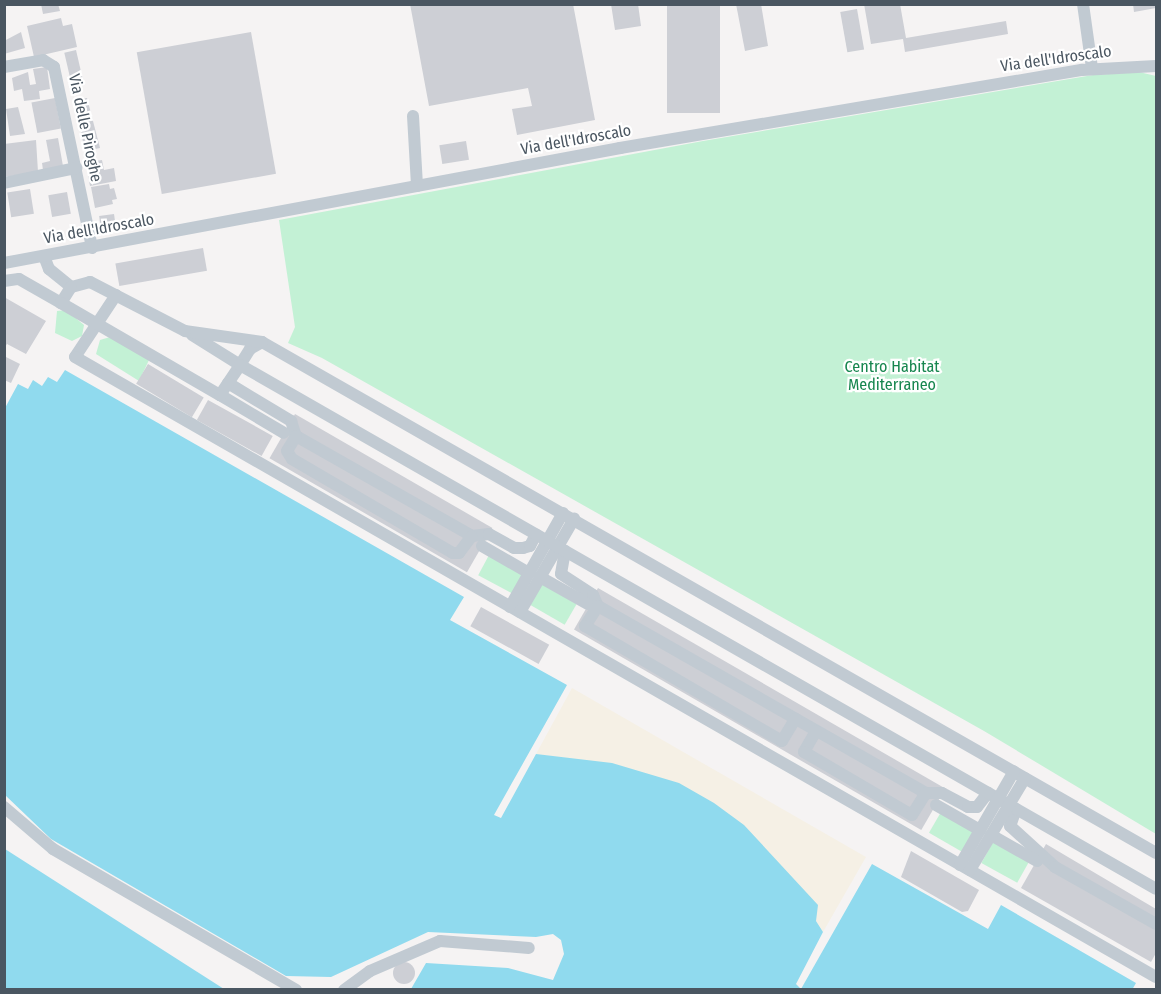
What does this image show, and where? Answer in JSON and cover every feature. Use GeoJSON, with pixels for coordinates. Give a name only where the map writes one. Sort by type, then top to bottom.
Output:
{"type":"FeatureCollection","features":[{"type":"Feature","properties":{"kind":"street"},"geometry":{"type":"LineString","coordinates":[[1083,4],[1092,68]]}},
{"type":"Feature","properties":{"kind":"street","name":"Via delle Piroghe"},"geometry":{"type":"LineString","coordinates":[[4,67],[43,60],[54,67],[92,248]]}},
{"type":"Feature","properties":{"kind":"street","name":"Via dell'Idroscalo"},"geometry":{"type":"LineString","coordinates":[[4,263],[417,186],[1092,68],[1156,66]]}},
{"type":"Feature","properties":{"kind":"street"},"geometry":{"type":"LineString","coordinates":[[413,116],[417,186]]}},
{"type":"Feature","properties":{"kind":"street"},"geometry":{"type":"LineString","coordinates":[[4,183],[76,168]]}},
{"type":"Feature","properties":{"kind":"street"},"geometry":{"type":"LineString","coordinates":[[44,256],[49,269],[71,287]]}},
{"type":"Feature","properties":{"kind":"street"},"geometry":{"type":"LineString","coordinates":[[4,281],[19,279],[472,536],[489,534],[514,548],[552,543]]}},
{"type":"Feature","properties":{"kind":"street"},"geometry":{"type":"LineString","coordinates":[[61,303],[71,287],[90,282],[185,331],[240,365],[1156,889]]}},
{"type":"Feature","properties":{"kind":"street"},"geometry":{"type":"LineString","coordinates":[[116,295],[75,357],[1156,977]]}},
{"type":"Feature","properties":{"kind":"street"},"geometry":{"type":"LineString","coordinates":[[185,331],[262,342],[1156,853]]}},
{"type":"Feature","properties":{"kind":"street"},"geometry":{"type":"LineString","coordinates":[[220,395],[250,349],[262,342]]}},
{"type":"Feature","properties":{"kind":"street"},"geometry":{"type":"LineString","coordinates":[[228,383],[291,421],[287,451],[292,459],[453,553],[459,553],[472,536]]}},
{"type":"Feature","properties":{"kind":"street"},"geometry":{"type":"LineString","coordinates":[[515,609],[569,516]]}},
{"type":"Feature","properties":{"kind":"street"},"geometry":{"type":"LineString","coordinates":[[552,543],[561,574],[594,595],[593,605],[585,626],[782,741],[795,719]]}},
{"type":"Feature","properties":{"kind":"street"},"geometry":{"type":"LineString","coordinates":[[482,546],[593,605],[926,794],[942,793],[977,807],[1003,801]]}},
{"type":"Feature","properties":{"kind":"street"},"geometry":{"type":"LineString","coordinates":[[816,731],[804,752],[912,815],[926,794]]}},
{"type":"Feature","properties":{"kind":"street"},"geometry":{"type":"LineString","coordinates":[[965,867],[1019,774]]}},
{"type":"Feature","properties":{"kind":"street"},"geometry":{"type":"LineString","coordinates":[[1003,801],[1010,826],[1042,851],[1055,867],[1156,924]]}},
{"type":"Feature","properties":{"kind":"street"},"geometry":{"type":"LineString","coordinates":[[936,805],[1037,861]]}},
{"type":"Feature","properties":{"kind":"street"},"geometry":{"type":"LineString","coordinates":[[4,807],[53,849],[296,990]]}},
{"type":"Feature","properties":{"kind":"street"},"geometry":{"type":"LineString","coordinates":[[344,990],[370,971],[440,941],[529,948]]}},
{"type":"Feature","properties":{"kind":"green space","name":"Centro Habitat Mediterraneo"},"geometry":{"type":"Polygon","coordinates":[[[1139,72],[1156,76],[1156,834],[984,731],[322,358],[288,343],[295,327],[279,220],[703,141],[1093,75],[1139,72]]]}},
{"type":"Feature","properties":{"kind":"green space"},"geometry":{"type":"Polygon","coordinates":[[[66,310],[84,325],[82,336],[72,341],[55,333],[57,311],[66,310]]]}},
{"type":"Feature","properties":{"kind":"green space"},"geometry":{"type":"Polygon","coordinates":[[[110,337],[149,360],[139,381],[96,354],[100,340],[110,337]]]}},
{"type":"Feature","properties":{"kind":"green space"},"geometry":{"type":"Polygon","coordinates":[[[489,555],[525,574],[514,595],[478,575],[489,555]]]}},
{"type":"Feature","properties":{"kind":"green space"},"geometry":{"type":"Polygon","coordinates":[[[542,584],[577,604],[565,625],[530,605],[542,584]]]}},
{"type":"Feature","properties":{"kind":"green space"},"geometry":{"type":"Polygon","coordinates":[[[941,812],[976,832],[964,853],[929,833],[941,812]]]}},
{"type":"Feature","properties":{"kind":"green space"},"geometry":{"type":"Polygon","coordinates":[[[993,842],[1029,862],[1017,883],[981,863],[993,842]]]}},
{"type":"Feature","properties":{"kind":"sand"},"geometry":{"type":"Polygon","coordinates":[[[572,688],[866,857],[823,932],[816,921],[612,764],[536,754],[572,688]]]}},
{"type":"Feature","properties":{"kind":"water"},"geometry":{"type":"Polygon","coordinates":[[[65,370],[464,597],[450,620],[567,685],[494,815],[501,818],[536,754],[612,763],[679,783],[714,803],[744,825],[818,905],[816,921],[823,932],[796,984],[801,989],[872,864],[988,929],[1001,905],[1136,983],[1132,990],[411,989],[426,963],[508,968],[553,980],[564,954],[561,940],[553,934],[536,937],[428,932],[331,977],[286,976],[51,839],[5,795],[5,408],[18,384],[28,389],[33,380],[42,386],[48,377],[57,382],[65,370]]]}},
{"type":"Feature","properties":{"kind":"water"},"geometry":{"type":"Polygon","coordinates":[[[5,849],[224,989],[5,989],[5,849]]]}},
{"type":"Feature","properties":{"kind":"building"},"geometry":{"type":"Polygon","coordinates":[[[41,4],[58,4],[60,11],[43,14],[41,4]]]}},
{"type":"Feature","properties":{"kind":"building"},"geometry":{"type":"Polygon","coordinates":[[[410,4],[573,4],[595,120],[517,135],[512,109],[532,106],[528,88],[429,106],[410,4]]]}},
{"type":"Feature","properties":{"kind":"building"},"geometry":{"type":"Polygon","coordinates":[[[611,4],[638,4],[641,26],[615,30],[611,4]]]}},
{"type":"Feature","properties":{"kind":"building"},"geometry":{"type":"Polygon","coordinates":[[[667,4],[720,4],[720,113],[667,113],[667,4]]]}},
{"type":"Feature","properties":{"kind":"building"},"geometry":{"type":"Polygon","coordinates":[[[736,4],[761,4],[768,46],[745,51],[736,4]]]}},
{"type":"Feature","properties":{"kind":"building"},"geometry":{"type":"Polygon","coordinates":[[[864,4],[900,4],[906,38],[1006,21],[1008,34],[905,52],[903,39],[871,44],[864,4]]]}},
{"type":"Feature","properties":{"kind":"building"},"geometry":{"type":"Polygon","coordinates":[[[1133,4],[1156,4],[1156,8],[1134,12],[1133,4]]]}},
{"type":"Feature","properties":{"kind":"building"},"geometry":{"type":"Polygon","coordinates":[[[857,9],[864,49],[847,52],[840,12],[857,9]]]}},
{"type":"Feature","properties":{"kind":"building"},"geometry":{"type":"Polygon","coordinates":[[[61,18],[63,26],[72,24],[77,47],[34,57],[27,26],[61,18]]]}},
{"type":"Feature","properties":{"kind":"building"},"geometry":{"type":"Polygon","coordinates":[[[21,32],[25,48],[4,54],[4,41],[21,32]]]}},
{"type":"Feature","properties":{"kind":"building"},"geometry":{"type":"Polygon","coordinates":[[[251,32],[276,174],[162,194],[137,52],[251,32]]]}},
{"type":"Feature","properties":{"kind":"building"},"geometry":{"type":"Polygon","coordinates":[[[76,50],[84,85],[72,88],[64,53],[76,50]]]}},
{"type":"Feature","properties":{"kind":"building"},"geometry":{"type":"Polygon","coordinates":[[[47,67],[50,89],[39,91],[40,99],[24,101],[22,89],[14,91],[12,78],[28,72],[30,85],[36,84],[33,69],[47,67]]]}},
{"type":"Feature","properties":{"kind":"building"},"geometry":{"type":"Polygon","coordinates":[[[55,98],[61,128],[37,133],[31,103],[55,98]]]}},
{"type":"Feature","properties":{"kind":"building"},"geometry":{"type":"Polygon","coordinates":[[[87,98],[100,148],[85,151],[74,100],[87,98]]]}},
{"type":"Feature","properties":{"kind":"building"},"geometry":{"type":"Polygon","coordinates":[[[18,107],[25,134],[10,136],[6,109],[18,107]]]}},
{"type":"Feature","properties":{"kind":"building"},"geometry":{"type":"Polygon","coordinates":[[[58,138],[63,166],[43,170],[42,163],[50,161],[46,140],[58,138]]]}},
{"type":"Feature","properties":{"kind":"building"},"geometry":{"type":"Polygon","coordinates":[[[36,140],[38,172],[4,177],[4,144],[36,140]]]}},
{"type":"Feature","properties":{"kind":"building"},"geometry":{"type":"Polygon","coordinates":[[[466,141],[469,160],[442,164],[439,145],[466,141]]]}},
{"type":"Feature","properties":{"kind":"building"},"geometry":{"type":"Polygon","coordinates":[[[102,160],[104,170],[114,168],[116,181],[90,186],[88,176],[93,175],[90,162],[102,160]]]}},
{"type":"Feature","properties":{"kind":"building"},"geometry":{"type":"Polygon","coordinates":[[[109,184],[110,189],[114,188],[117,199],[112,200],[113,204],[95,208],[91,187],[109,184]]]}},
{"type":"Feature","properties":{"kind":"building"},"geometry":{"type":"Polygon","coordinates":[[[30,189],[34,214],[11,217],[7,193],[30,189]]]}},
{"type":"Feature","properties":{"kind":"building"},"geometry":{"type":"Polygon","coordinates":[[[67,192],[71,214],[52,217],[48,195],[67,192]]]}},
{"type":"Feature","properties":{"kind":"building"},"geometry":{"type":"Polygon","coordinates":[[[114,214],[116,228],[101,230],[99,216],[114,214]]]}},
{"type":"Feature","properties":{"kind":"building"},"geometry":{"type":"Polygon","coordinates":[[[203,248],[207,271],[119,286],[115,263],[203,248]]]}},
{"type":"Feature","properties":{"kind":"building"},"geometry":{"type":"Polygon","coordinates":[[[4,297],[46,321],[26,354],[7,344],[4,348],[4,297]]]}},
{"type":"Feature","properties":{"kind":"building"},"geometry":{"type":"Polygon","coordinates":[[[4,356],[20,364],[11,383],[4,380],[4,356]]]}},
{"type":"Feature","properties":{"kind":"building"},"geometry":{"type":"Polygon","coordinates":[[[148,364],[204,397],[192,417],[136,384],[148,364]]]}},
{"type":"Feature","properties":{"kind":"building"},"geometry":{"type":"Polygon","coordinates":[[[208,400],[273,436],[262,456],[197,420],[208,400]]]}},
{"type":"Feature","properties":{"kind":"building"},"geometry":{"type":"Polygon","coordinates":[[[295,414],[492,528],[467,572],[270,458],[295,414]]]}},
{"type":"Feature","properties":{"kind":"building"},"geometry":{"type":"Polygon","coordinates":[[[598,588],[945,788],[921,830],[574,630],[598,588]]]}},
{"type":"Feature","properties":{"kind":"building"},"geometry":{"type":"Polygon","coordinates":[[[481,607],[549,645],[539,664],[470,626],[481,607]]]}},
{"type":"Feature","properties":{"kind":"building"},"geometry":{"type":"Polygon","coordinates":[[[1046,844],[1156,909],[1156,953],[1151,962],[1021,888],[1046,844]]]}},
{"type":"Feature","properties":{"kind":"building"},"geometry":{"type":"Polygon","coordinates":[[[911,851],[979,890],[968,911],[962,912],[901,877],[911,851]]]}},
{"type":"Feature","properties":{"kind":"building"},"geometry":{"type":"Polygon","coordinates":[[[404,962],[412,965],[415,973],[412,981],[404,984],[396,981],[393,973],[396,965],[404,962]]]}}]}
